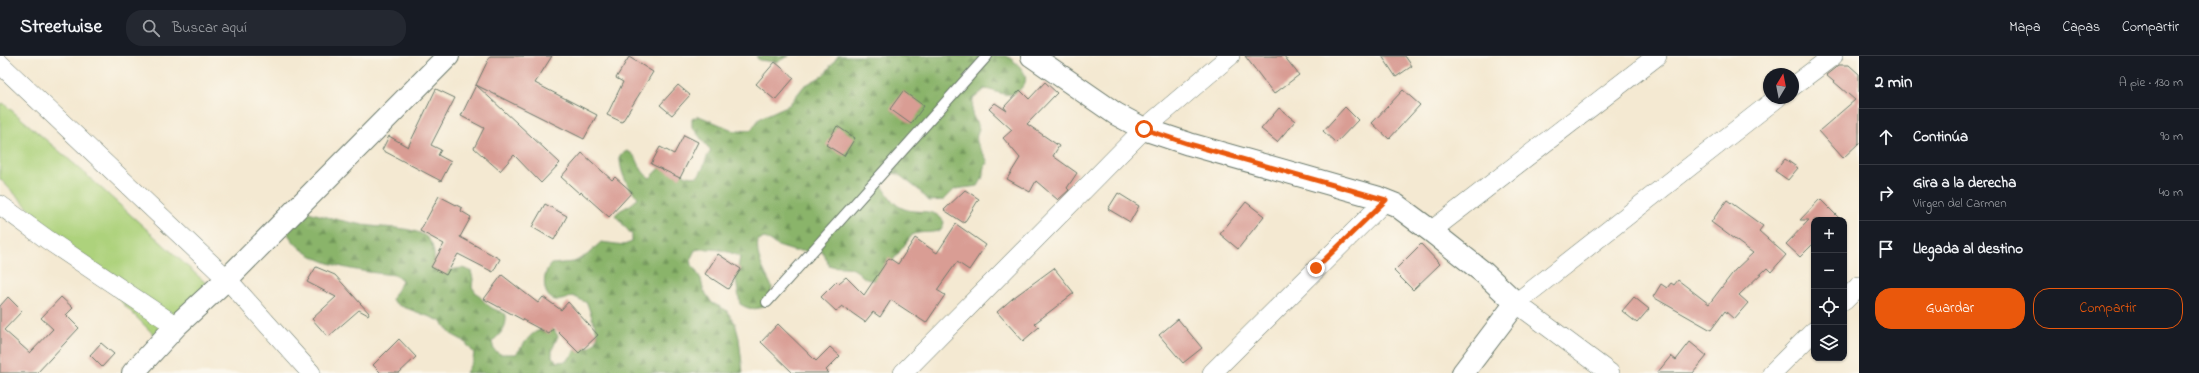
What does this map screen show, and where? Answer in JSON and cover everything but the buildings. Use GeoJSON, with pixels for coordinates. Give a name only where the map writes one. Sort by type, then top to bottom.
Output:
{"type":"FeatureCollection","features":[{"type":"Feature","properties":{"kind":"street"},"geometry":{"type":"LineString","coordinates":[[138,371],[176,326],[227,279],[448,56]]}},
{"type":"Feature","properties":{"kind":"street"},"geometry":{"type":"LineString","coordinates":[[1032,56],[1116,114],[1144,129],[1189,144],[1386,200],[1431,231],[1484,273],[1516,302],[1610,373]]}},
{"type":"Feature","properties":{"kind":"street"},"geometry":{"type":"LineString","coordinates":[[903,373],[1144,129],[1230,56]]}},
{"type":"Feature","properties":{"kind":"street"},"geometry":{"type":"LineString","coordinates":[[1431,231],[1657,56]]}},
{"type":"Feature","properties":{"kind":"street"},"geometry":{"type":"LineString","coordinates":[[1799,82],[1833,56]]}},
{"type":"Feature","properties":{"kind":"street"},"geometry":{"type":"LineString","coordinates":[[0,64],[227,279],[311,373]]}},
{"type":"Feature","properties":{"kind":"street"},"geometry":{"type":"LineString","coordinates":[[1464,373],[1516,302],[1769,104]]}},
{"type":"Feature","properties":{"kind":"street"},"geometry":{"type":"LineString","coordinates":[[1212,373],[1386,200]]}},
{"type":"Feature","properties":{"kind":"street"},"geometry":{"type":"LineString","coordinates":[[0,206],[176,326]]}},
{"type":"Feature","properties":{"kind":"street"},"geometry":{"type":"LineString","coordinates":[[1847,298],[1859,286]]}},
{"type":"Feature","properties":{"kind":"street"},"geometry":{"type":"LineString","coordinates":[[1772,373],[1811,334]]}},
{"type":"Feature","properties":{"kind":"lane"},"geometry":{"type":"LineString","coordinates":[[767,302],[987,56]]}},
{"type":"Feature","properties":{"kind":"green space"},"geometry":{"type":"Polygon","coordinates":[[[756,56],[789,56],[776,62],[759,60],[756,56]]]}},
{"type":"Feature","properties":{"kind":"green space"},"geometry":{"type":"Polygon","coordinates":[[[838,56],[1006,56],[1022,69],[1026,78],[1025,83],[1021,88],[1013,94],[1005,94],[985,89],[973,99],[972,114],[979,129],[977,139],[988,164],[986,163],[982,179],[978,186],[955,189],[944,200],[929,201],[919,190],[898,174],[890,173],[882,175],[880,182],[895,204],[908,210],[930,212],[940,217],[944,222],[942,229],[938,231],[912,235],[879,279],[869,280],[851,268],[829,265],[822,251],[794,251],[778,246],[765,238],[758,240],[757,246],[761,264],[772,287],[771,294],[769,299],[762,307],[752,309],[740,304],[736,280],[740,257],[718,250],[695,250],[691,258],[692,265],[701,279],[703,289],[712,303],[726,310],[735,323],[739,338],[743,373],[466,373],[473,360],[474,353],[464,341],[451,334],[441,321],[398,305],[392,300],[402,280],[396,275],[352,269],[321,260],[296,245],[288,234],[291,218],[305,211],[354,223],[402,229],[420,233],[430,241],[432,245],[434,262],[445,271],[462,268],[471,271],[473,279],[472,287],[475,291],[489,306],[506,315],[506,323],[501,333],[492,342],[494,350],[500,354],[516,354],[527,339],[535,332],[547,329],[554,330],[558,336],[552,350],[552,357],[558,362],[567,361],[577,349],[590,347],[596,341],[598,335],[587,303],[573,296],[566,299],[554,300],[546,293],[544,281],[551,264],[574,262],[587,255],[601,242],[624,245],[632,242],[632,235],[615,215],[633,203],[638,197],[630,189],[624,178],[620,155],[627,151],[635,156],[642,171],[650,178],[661,167],[678,169],[689,177],[698,176],[711,151],[692,127],[692,119],[699,116],[735,131],[751,130],[760,118],[789,105],[804,86],[824,75],[838,56]]]}},
{"type":"Feature","properties":{"kind":"green space"},"geometry":{"type":"Polygon","coordinates":[[[3,103],[79,168],[208,285],[158,339],[0,179],[0,105],[3,103]]]}},
{"type":"Feature","properties":{"kind":"route"},"geometry":{"type":"LineString","coordinates":[[1144,129],[1189,144],[1386,200],[1316,268]]}}]}
